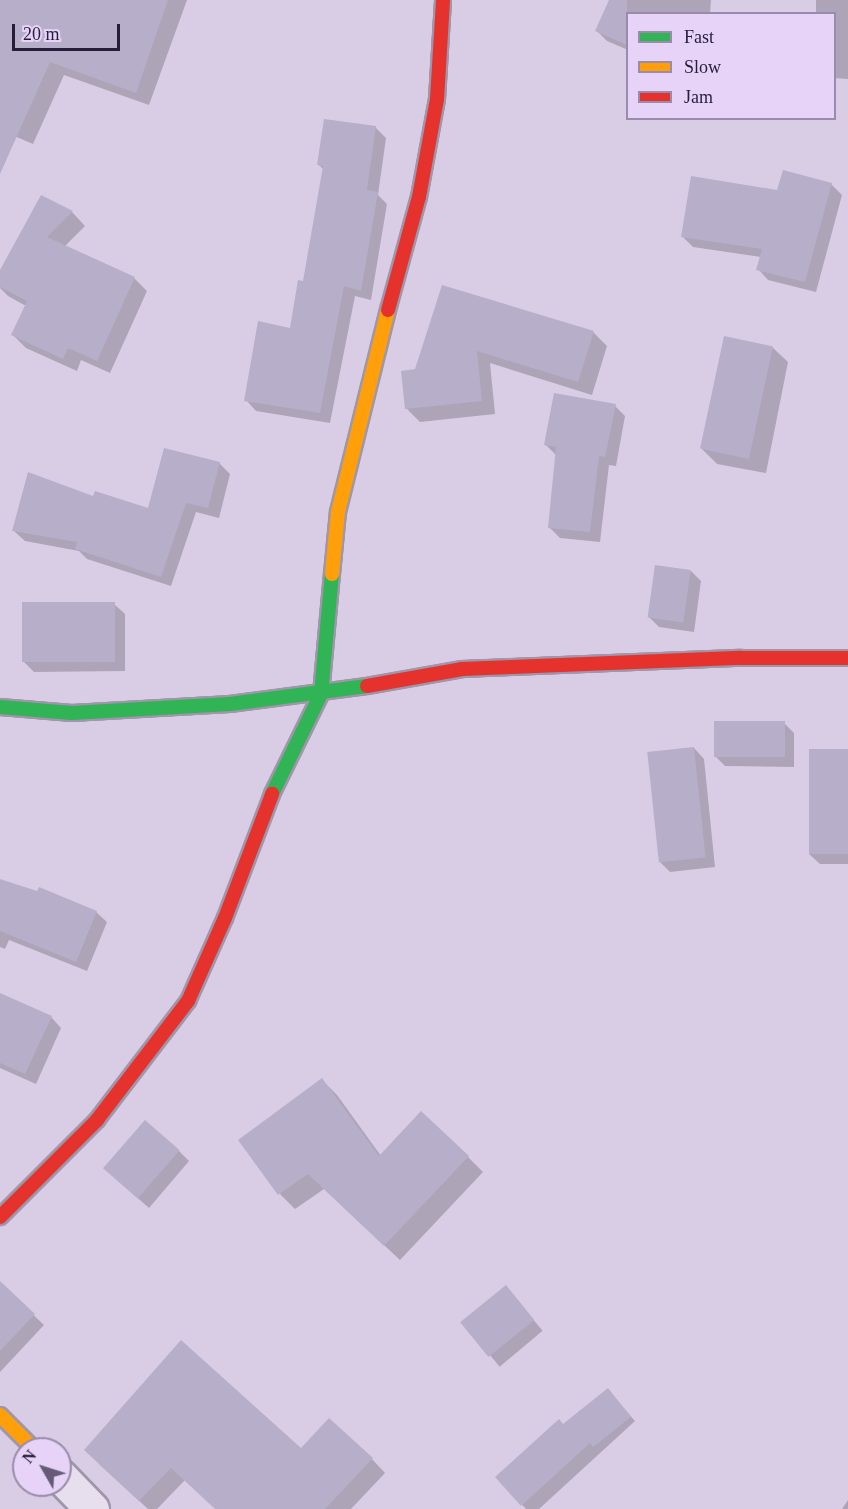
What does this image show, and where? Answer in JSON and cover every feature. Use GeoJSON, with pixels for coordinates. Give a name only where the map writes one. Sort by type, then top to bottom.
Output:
{"type":"FeatureCollection","features":[{"type":"Feature","properties":{"kind":"street"},"geometry":{"type":"LineString","coordinates":[[0,1217],[97,1120],[188,1001],[225,918],[271,795],[321,694],[338,512],[365,394],[419,196],[437,99],[443,0]]}},
{"type":"Feature","properties":{"kind":"street"},"geometry":{"type":"LineString","coordinates":[[0,708],[72,713],[230,704],[321,694],[462,669],[741,658],[848,658]]}},
{"type":"Feature","properties":{"kind":"street"},"geometry":{"type":"LineString","coordinates":[[0,1415],[22,1437]]}},
{"type":"Feature","properties":{"kind":"street"},"geometry":{"type":"LineString","coordinates":[[72,1488],[92,1509]]}},
{"type":"Feature","properties":{"kind":"building"},"geometry":{"type":"Polygon","coordinates":[[[0,0],[168,0],[136,93],[50,62],[0,174],[0,0]]]}},
{"type":"Feature","properties":{"kind":"building"},"geometry":{"type":"Polygon","coordinates":[[[609,0],[627,0],[626,45],[595,31],[609,0]]]}},
{"type":"Feature","properties":{"kind":"building"},"geometry":{"type":"Polygon","coordinates":[[[324,119],[376,126],[367,190],[378,192],[361,291],[344,286],[320,413],[244,401],[258,321],[290,328],[298,280],[303,281],[323,166],[317,165],[324,119]]]}},
{"type":"Feature","properties":{"kind":"building"},"geometry":{"type":"Polygon","coordinates":[[[783,170],[832,183],[805,282],[756,270],[762,249],[681,237],[691,176],[777,190],[783,170]]]}},
{"type":"Feature","properties":{"kind":"building"},"geometry":{"type":"Polygon","coordinates":[[[41,195],[73,211],[47,237],[135,277],[97,361],[68,348],[63,359],[11,335],[27,301],[0,287],[0,270],[41,195]]]}},
{"type":"Feature","properties":{"kind":"building"},"geometry":{"type":"Polygon","coordinates":[[[442,285],[594,331],[578,382],[477,351],[482,401],[405,409],[401,371],[415,369],[442,285]]]}},
{"type":"Feature","properties":{"kind":"building"},"geometry":{"type":"Polygon","coordinates":[[[724,336],[773,346],[749,459],[700,448],[724,336]]]}},
{"type":"Feature","properties":{"kind":"building"},"geometry":{"type":"Polygon","coordinates":[[[554,393],[616,404],[605,457],[599,456],[590,532],[548,528],[556,447],[544,445],[554,393]]]}},
{"type":"Feature","properties":{"kind":"building"},"geometry":{"type":"Polygon","coordinates":[[[164,448],[220,462],[208,508],[186,503],[161,577],[75,549],[77,542],[12,531],[28,472],[93,496],[95,491],[148,508],[164,448]]]}},
{"type":"Feature","properties":{"kind":"building"},"geometry":{"type":"Polygon","coordinates":[[[655,565],[691,570],[683,622],[648,617],[655,565]]]}},
{"type":"Feature","properties":{"kind":"building"},"geometry":{"type":"Polygon","coordinates":[[[22,602],[115,602],[115,662],[22,662],[22,602]]]}},
{"type":"Feature","properties":{"kind":"building"},"geometry":{"type":"Polygon","coordinates":[[[714,721],[785,721],[785,757],[714,757],[714,721]]]}},
{"type":"Feature","properties":{"kind":"building"},"geometry":{"type":"Polygon","coordinates":[[[694,747],[706,857],[659,862],[647,752],[694,747]]]}},
{"type":"Feature","properties":{"kind":"building"},"geometry":{"type":"Polygon","coordinates":[[[809,749],[848,749],[848,854],[809,854],[809,749]]]}},
{"type":"Feature","properties":{"kind":"building"},"geometry":{"type":"Polygon","coordinates":[[[0,879],[37,891],[39,887],[97,911],[76,962],[0,931],[0,879]]]}},
{"type":"Feature","properties":{"kind":"building"},"geometry":{"type":"Polygon","coordinates":[[[0,993],[52,1016],[25,1074],[0,1063],[0,993]]]}},
{"type":"Feature","properties":{"kind":"building"},"geometry":{"type":"Polygon","coordinates":[[[322,1078],[379,1156],[421,1111],[469,1156],[384,1246],[308,1174],[278,1195],[238,1140],[322,1078]]]}},
{"type":"Feature","properties":{"kind":"building"},"geometry":{"type":"Polygon","coordinates":[[[145,1120],[180,1150],[138,1198],[103,1168],[145,1120]]]}},
{"type":"Feature","properties":{"kind":"building"},"geometry":{"type":"Polygon","coordinates":[[[0,1281],[35,1314],[0,1351],[0,1281]]]}},
{"type":"Feature","properties":{"kind":"building"},"geometry":{"type":"Polygon","coordinates":[[[506,1285],[534,1320],[488,1357],[460,1322],[506,1285]]]}},
{"type":"Feature","properties":{"kind":"building"},"geometry":{"type":"Polygon","coordinates":[[[181,1340],[301,1448],[329,1418],[373,1458],[325,1509],[215,1509],[171,1468],[139,1501],[84,1450],[181,1340]]]}},
{"type":"Feature","properties":{"kind":"building"},"geometry":{"type":"Polygon","coordinates":[[[608,1388],[631,1417],[593,1447],[590,1443],[521,1506],[495,1477],[559,1419],[563,1424],[608,1388]]]}},
{"type":"Feature","properties":{"kind":"traffic: fast"},"geometry":{"type":"LineString","coordinates":[[272,794],[321,694],[332,574]]}},
{"type":"Feature","properties":{"kind":"traffic: fast"},"geometry":{"type":"LineString","coordinates":[[0,707],[72,713],[230,704],[367,686]]}},
{"type":"Feature","properties":{"kind":"traffic: slow"},"geometry":{"type":"LineString","coordinates":[[332,574],[338,512],[388,310]]}},
{"type":"Feature","properties":{"kind":"traffic: slow"},"geometry":{"type":"LineString","coordinates":[[0,1415],[22,1437]]}},
{"type":"Feature","properties":{"kind":"traffic: jam"},"geometry":{"type":"LineString","coordinates":[[388,310],[419,197],[437,99],[443,0]]}},
{"type":"Feature","properties":{"kind":"traffic: jam"},"geometry":{"type":"LineString","coordinates":[[367,686],[462,669],[741,658],[848,658]]}},
{"type":"Feature","properties":{"kind":"traffic: jam"},"geometry":{"type":"LineString","coordinates":[[0,1217],[97,1120],[188,1001],[225,918],[272,794]]}}]}
